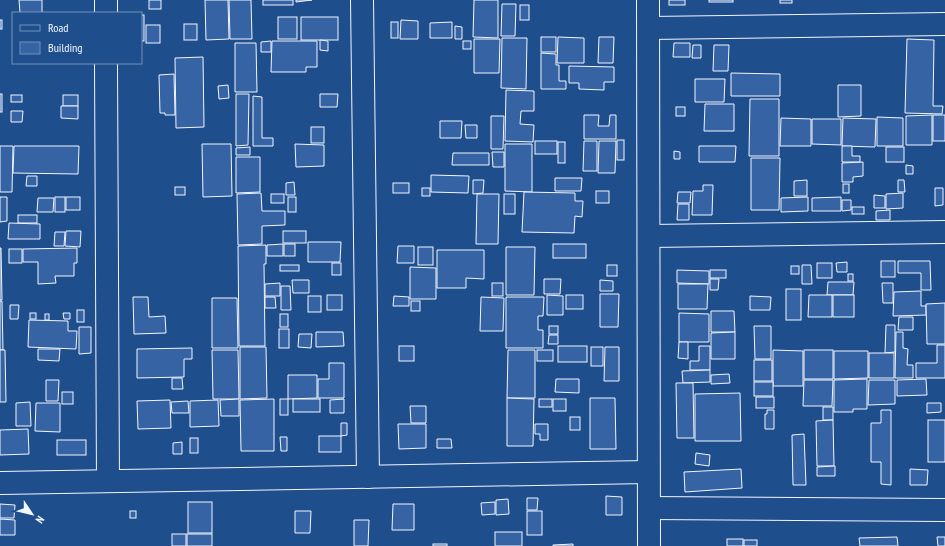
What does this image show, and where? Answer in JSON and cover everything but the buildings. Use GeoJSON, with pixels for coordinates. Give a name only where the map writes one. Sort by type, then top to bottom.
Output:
{"type":"FeatureCollection","features":[{"type":"Feature","properties":{"kind":"street"},"geometry":{"type":"LineString","coordinates":[[106,0],[106,12]]}},
{"type":"Feature","properties":{"kind":"street"},"geometry":{"type":"LineString","coordinates":[[362,0],[368,477]]}},
{"type":"Feature","properties":{"kind":"street"},"geometry":{"type":"LineString","coordinates":[[648,0],[649,546]]}},
{"type":"Feature","properties":{"kind":"street"},"geometry":{"type":"LineString","coordinates":[[648,28],[945,24]]}},
{"type":"Feature","properties":{"kind":"street"},"geometry":{"type":"LineString","coordinates":[[106,64],[108,482]]}},
{"type":"Feature","properties":{"kind":"street"},"geometry":{"type":"LineString","coordinates":[[649,236],[945,232]]}},
{"type":"Feature","properties":{"kind":"street"},"geometry":{"type":"LineString","coordinates":[[0,483],[648,472]]}},
{"type":"Feature","properties":{"kind":"street"},"geometry":{"type":"LineString","coordinates":[[649,508],[945,510]]}}]}
